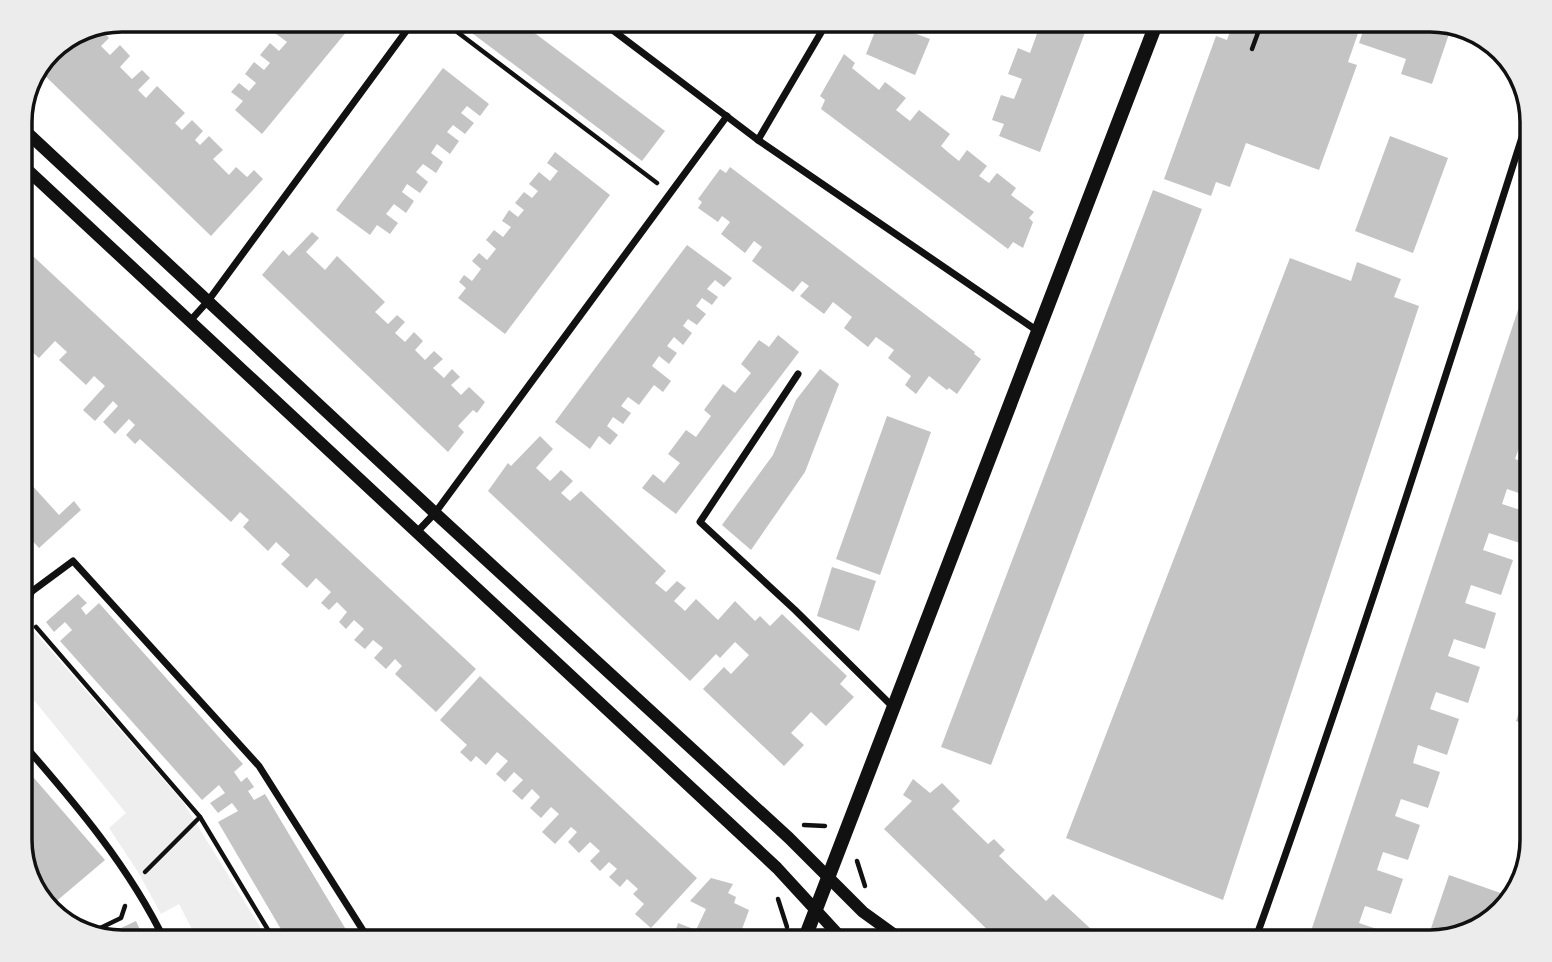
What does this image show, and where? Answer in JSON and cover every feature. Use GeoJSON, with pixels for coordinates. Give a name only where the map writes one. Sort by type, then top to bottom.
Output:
{"type":"FeatureCollection","features":[{"type":"Feature","properties":{"kind":"main road"},"geometry":{"type":"LineString","coordinates":[[808,930],[1153,32]]}},
{"type":"Feature","properties":{"kind":"street"},"geometry":{"type":"LineString","coordinates":[[190,321],[208,301],[405,32]]}},
{"type":"Feature","properties":{"kind":"street"},"geometry":{"type":"LineString","coordinates":[[615,32],[758,140],[1039,332]]}},
{"type":"Feature","properties":{"kind":"street"},"geometry":{"type":"LineString","coordinates":[[758,140],[821,32]]}},
{"type":"Feature","properties":{"kind":"street"},"geometry":{"type":"LineString","coordinates":[[417,532],[435,513],[669,192],[727,117]]}},
{"type":"Feature","properties":{"kind":"street"},"geometry":{"type":"LineString","coordinates":[[32,137],[789,838],[863,912],[887,930]]}},
{"type":"Feature","properties":{"kind":"street"},"geometry":{"type":"LineString","coordinates":[[1259,930],[1393,538],[1520,143]]}},
{"type":"Feature","properties":{"kind":"street"},"geometry":{"type":"LineString","coordinates":[[32,174],[740,833],[834,930]]}},
{"type":"Feature","properties":{"kind":"street"},"geometry":{"type":"LineString","coordinates":[[798,374],[700,522],[795,610],[893,708]]}},
{"type":"Feature","properties":{"kind":"street"},"geometry":{"type":"LineString","coordinates":[[32,591],[73,561],[259,766],[363,930]]}},
{"type":"Feature","properties":{"kind":"street"},"geometry":{"type":"LineString","coordinates":[[32,754],[106,842],[134,884],[159,930]]}},
{"type":"Feature","properties":{"kind":"path"},"geometry":{"type":"LineString","coordinates":[[456,32],[669,192]]}},
{"type":"Feature","properties":{"kind":"path"},"geometry":{"type":"LineString","coordinates":[[1252,49],[1258,32]]}},
{"type":"Feature","properties":{"kind":"path"},"geometry":{"type":"LineString","coordinates":[[32,629],[200,817],[268,930]]}},
{"type":"Feature","properties":{"kind":"path"},"geometry":{"type":"LineString","coordinates":[[101,928],[121,918],[134,884],[200,817]]}},
{"type":"Feature","properties":{"kind":"shaded area"},"geometry":{"type":"Polygon","coordinates":[[[32,629],[183,802],[262,930],[192,930],[179,904],[161,914],[109,828],[126,813],[32,698],[32,629]]]}},
{"type":"Feature","properties":{"kind":"building"},"geometry":{"type":"Polygon","coordinates":[[[346,32],[262,134],[235,110],[243,101],[231,92],[239,83],[249,91],[256,83],[245,74],[254,62],[264,70],[270,63],[260,55],[270,43],[279,51],[287,42],[275,33],[346,32]]]}},
{"type":"Feature","properties":{"kind":"building"},"geometry":{"type":"Polygon","coordinates":[[[471,32],[533,32],[665,131],[642,161],[471,32]]]}},
{"type":"Feature","properties":{"kind":"building"},"geometry":{"type":"Polygon","coordinates":[[[875,32],[914,32],[930,39],[915,75],[866,54],[875,32]]]}},
{"type":"Feature","properties":{"kind":"building"},"geometry":{"type":"Polygon","coordinates":[[[1038,32],[1085,32],[1040,152],[999,136],[1004,124],[992,120],[1001,95],[1014,99],[1022,79],[1008,74],[1018,48],[1030,53],[1038,32]]]}},
{"type":"Feature","properties":{"kind":"building"},"geometry":{"type":"Polygon","coordinates":[[[1230,32],[1358,32],[1348,62],[1357,65],[1319,170],[1246,143],[1230,187],[1216,182],[1211,196],[1164,179],[1216,36],[1227,40],[1230,32]]]}},
{"type":"Feature","properties":{"kind":"building"},"geometry":{"type":"Polygon","coordinates":[[[1363,32],[1442,32],[1465,38],[1468,40],[1449,34],[1432,84],[1401,74],[1406,59],[1359,43],[1363,32]]]}},
{"type":"Feature","properties":{"kind":"building"},"geometry":{"type":"Polygon","coordinates":[[[104,33],[109,38],[101,46],[110,55],[120,45],[130,56],[120,67],[132,79],[142,70],[150,78],[138,90],[146,98],[157,86],[185,113],[175,123],[182,130],[192,120],[203,131],[195,140],[200,145],[209,136],[223,150],[213,159],[229,175],[236,167],[247,177],[254,170],[263,179],[211,236],[45,75],[71,47],[87,38],[104,33]]]}},
{"type":"Feature","properties":{"kind":"building"},"geometry":{"type":"Polygon","coordinates":[[[844,54],[855,63],[852,68],[879,90],[885,82],[906,98],[896,110],[910,121],[919,110],[950,134],[941,146],[959,161],[967,150],[987,166],[979,176],[989,183],[997,173],[1016,188],[1011,195],[1034,212],[1029,218],[1033,222],[1023,248],[1013,242],[1008,249],[821,109],[825,100],[820,96],[844,54]]]}},
{"type":"Feature","properties":{"kind":"building"},"geometry":{"type":"Polygon","coordinates":[[[443,68],[489,104],[480,116],[467,106],[461,113],[474,123],[465,134],[453,125],[447,132],[459,141],[450,154],[437,144],[431,153],[443,162],[436,173],[423,164],[416,172],[428,182],[420,193],[407,184],[402,192],[414,201],[406,213],[394,204],[386,214],[398,223],[390,234],[377,225],[370,235],[336,210],[443,68]]]}},
{"type":"Feature","properties":{"kind":"building"},"geometry":{"type":"Polygon","coordinates":[[[1390,136],[1448,158],[1413,253],[1355,231],[1390,136]]]}},
{"type":"Feature","properties":{"kind":"building"},"geometry":{"type":"Polygon","coordinates":[[[555,152],[610,195],[505,334],[458,298],[466,288],[459,282],[464,275],[472,281],[481,269],[472,261],[479,253],[487,260],[496,249],[486,240],[494,230],[503,237],[511,227],[502,221],[509,210],[518,217],[524,210],[515,203],[524,192],[532,198],[538,191],[529,184],[539,172],[550,181],[558,171],[547,163],[555,152]]]}},
{"type":"Feature","properties":{"kind":"building"},"geometry":{"type":"Polygon","coordinates":[[[730,167],[975,352],[981,359],[957,394],[929,376],[916,394],[905,385],[911,376],[888,358],[894,350],[876,337],[868,347],[844,328],[852,317],[833,302],[824,314],[800,296],[809,286],[802,281],[793,292],[752,261],[762,247],[754,241],[745,253],[721,234],[730,222],[722,216],[718,222],[698,208],[702,202],[698,199],[720,169],[726,173],[730,167]]]}},
{"type":"Feature","properties":{"kind":"building"},"geometry":{"type":"Polygon","coordinates":[[[1153,190],[1202,209],[991,765],[941,747],[1153,190]]]}},
{"type":"Feature","properties":{"kind":"building"},"geometry":{"type":"Polygon","coordinates":[[[312,232],[319,238],[306,252],[325,270],[337,256],[385,302],[375,312],[388,324],[397,315],[405,322],[395,333],[405,342],[414,332],[423,341],[415,350],[425,360],[434,351],[443,359],[433,368],[444,378],[452,369],[460,377],[451,385],[461,395],[469,387],[485,402],[477,413],[473,410],[458,426],[464,432],[448,452],[262,275],[283,250],[289,256],[312,232]]]}},
{"type":"Feature","properties":{"kind":"building"},"geometry":{"type":"Polygon","coordinates":[[[687,245],[732,278],[724,287],[715,280],[707,289],[718,297],[712,305],[702,298],[696,306],[706,314],[697,325],[688,319],[683,326],[692,333],[683,345],[674,337],[667,346],[677,353],[669,364],[659,356],[652,366],[671,381],[663,392],[654,385],[639,405],[628,397],[621,406],[631,413],[623,424],[613,417],[607,426],[618,435],[610,445],[599,436],[590,449],[555,422],[687,245]]]}},
{"type":"Feature","properties":{"kind":"building"},"geometry":{"type":"Polygon","coordinates":[[[32,255],[476,669],[436,712],[395,674],[402,666],[395,659],[386,669],[374,658],[383,648],[373,640],[365,649],[354,640],[364,629],[354,620],[346,629],[339,622],[347,612],[337,602],[329,610],[321,603],[331,592],[316,578],[307,588],[281,564],[290,555],[276,542],[268,551],[243,527],[249,520],[240,512],[231,522],[140,439],[135,444],[126,435],[135,425],[129,419],[115,434],[103,422],[118,406],[113,401],[95,421],[83,410],[105,386],[94,376],[86,385],[59,360],[67,352],[55,341],[39,358],[32,352],[32,255]]]}},
{"type":"Feature","properties":{"kind":"building"},"geometry":{"type":"Polygon","coordinates":[[[1290,258],[1351,281],[1357,262],[1401,279],[1394,297],[1419,306],[1223,900],[1066,838],[1290,258]]]}},
{"type":"Feature","properties":{"kind":"building"},"geometry":{"type":"Polygon","coordinates":[[[1520,304],[1520,445],[1515,459],[1520,461],[1520,494],[1507,489],[1502,504],[1520,510],[1520,543],[1489,533],[1483,550],[1513,560],[1501,595],[1471,585],[1465,603],[1496,613],[1485,649],[1454,639],[1448,656],[1480,667],[1468,703],[1436,692],[1430,709],[1459,719],[1447,755],[1418,745],[1413,763],[1440,772],[1428,808],[1401,799],[1395,816],[1420,825],[1408,860],[1383,852],[1377,870],[1403,879],[1391,914],[1365,906],[1359,923],[1380,930],[1311,930],[1520,304]]]}},
{"type":"Feature","properties":{"kind":"building"},"geometry":{"type":"Polygon","coordinates":[[[778,335],[799,352],[676,514],[642,488],[653,474],[664,483],[680,463],[668,454],[686,430],[696,437],[711,416],[704,410],[723,384],[735,393],[751,373],[741,364],[759,340],[769,347],[778,335]]]}},
{"type":"Feature","properties":{"kind":"building"},"geometry":{"type":"Polygon","coordinates":[[[820,369],[839,384],[805,472],[751,550],[722,525],[773,455],[796,400],[820,369]]]}},
{"type":"Feature","properties":{"kind":"building"},"geometry":{"type":"Polygon","coordinates":[[[887,416],[931,432],[880,575],[836,559],[887,416]]]}},
{"type":"Feature","properties":{"kind":"building"},"geometry":{"type":"Polygon","coordinates":[[[540,436],[553,449],[536,468],[550,481],[561,470],[573,481],[561,493],[570,501],[581,491],[666,571],[655,583],[666,592],[677,581],[686,588],[674,601],[685,611],[696,599],[718,620],[735,601],[755,621],[760,616],[770,626],[782,614],[847,676],[840,684],[854,697],[826,726],[811,712],[791,733],[804,745],[784,766],[703,689],[724,667],[731,674],[749,655],[735,642],[720,658],[716,654],[690,681],[488,491],[508,463],[511,466],[540,436]]]}},
{"type":"Feature","properties":{"kind":"building"},"geometry":{"type":"Polygon","coordinates":[[[32,485],[59,515],[74,501],[81,510],[39,548],[32,540],[32,485]]]}},
{"type":"Feature","properties":{"kind":"building"},"geometry":{"type":"Polygon","coordinates":[[[832,567],[876,581],[859,631],[817,616],[832,567]]]}},
{"type":"Feature","properties":{"kind":"building"},"geometry":{"type":"Polygon","coordinates":[[[78,594],[87,603],[81,608],[86,615],[99,603],[243,764],[234,772],[241,782],[247,777],[254,787],[248,791],[254,800],[265,794],[346,930],[281,930],[218,822],[238,811],[232,803],[218,813],[210,803],[225,793],[219,785],[202,800],[60,641],[72,630],[65,622],[54,632],[46,622],[78,594]]]}},
{"type":"Feature","properties":{"kind":"building"},"geometry":{"type":"Polygon","coordinates":[[[480,676],[697,878],[651,928],[635,914],[644,904],[633,894],[638,889],[627,879],[620,887],[609,877],[617,869],[609,862],[600,871],[590,861],[600,851],[590,842],[579,853],[568,842],[577,832],[571,827],[555,844],[542,832],[559,814],[551,807],[541,818],[530,808],[540,797],[532,789],[522,800],[512,791],[523,780],[514,772],[505,782],[496,774],[508,761],[497,752],[486,765],[476,756],[471,762],[460,752],[467,745],[440,720],[480,676]]]}},
{"type":"Feature","properties":{"kind":"building"},"geometry":{"type":"Polygon","coordinates":[[[34,778],[105,860],[56,902],[41,880],[33,858],[34,778]]]}},
{"type":"Feature","properties":{"kind":"building"},"geometry":{"type":"Polygon","coordinates":[[[913,779],[930,793],[942,783],[960,801],[952,809],[988,844],[994,839],[1005,850],[999,856],[1046,901],[1053,894],[1092,930],[988,930],[884,829],[912,801],[903,795],[913,779]]]}},
{"type":"Feature","properties":{"kind":"building"},"geometry":{"type":"Polygon","coordinates":[[[1449,875],[1503,894],[1485,912],[1465,924],[1430,930],[1449,875]]]}},
{"type":"Feature","properties":{"kind":"building"},"geometry":{"type":"Polygon","coordinates":[[[711,878],[733,884],[728,893],[736,897],[734,903],[749,910],[742,930],[696,930],[706,909],[690,901],[711,878]]]}},
{"type":"Feature","properties":{"kind":"building"},"geometry":{"type":"Polygon","coordinates":[[[136,921],[140,930],[121,930],[117,930],[136,921]]]}},
{"type":"Feature","properties":{"kind":"building"},"geometry":{"type":"Polygon","coordinates":[[[678,923],[696,930],[676,930],[678,923]]]}}]}
